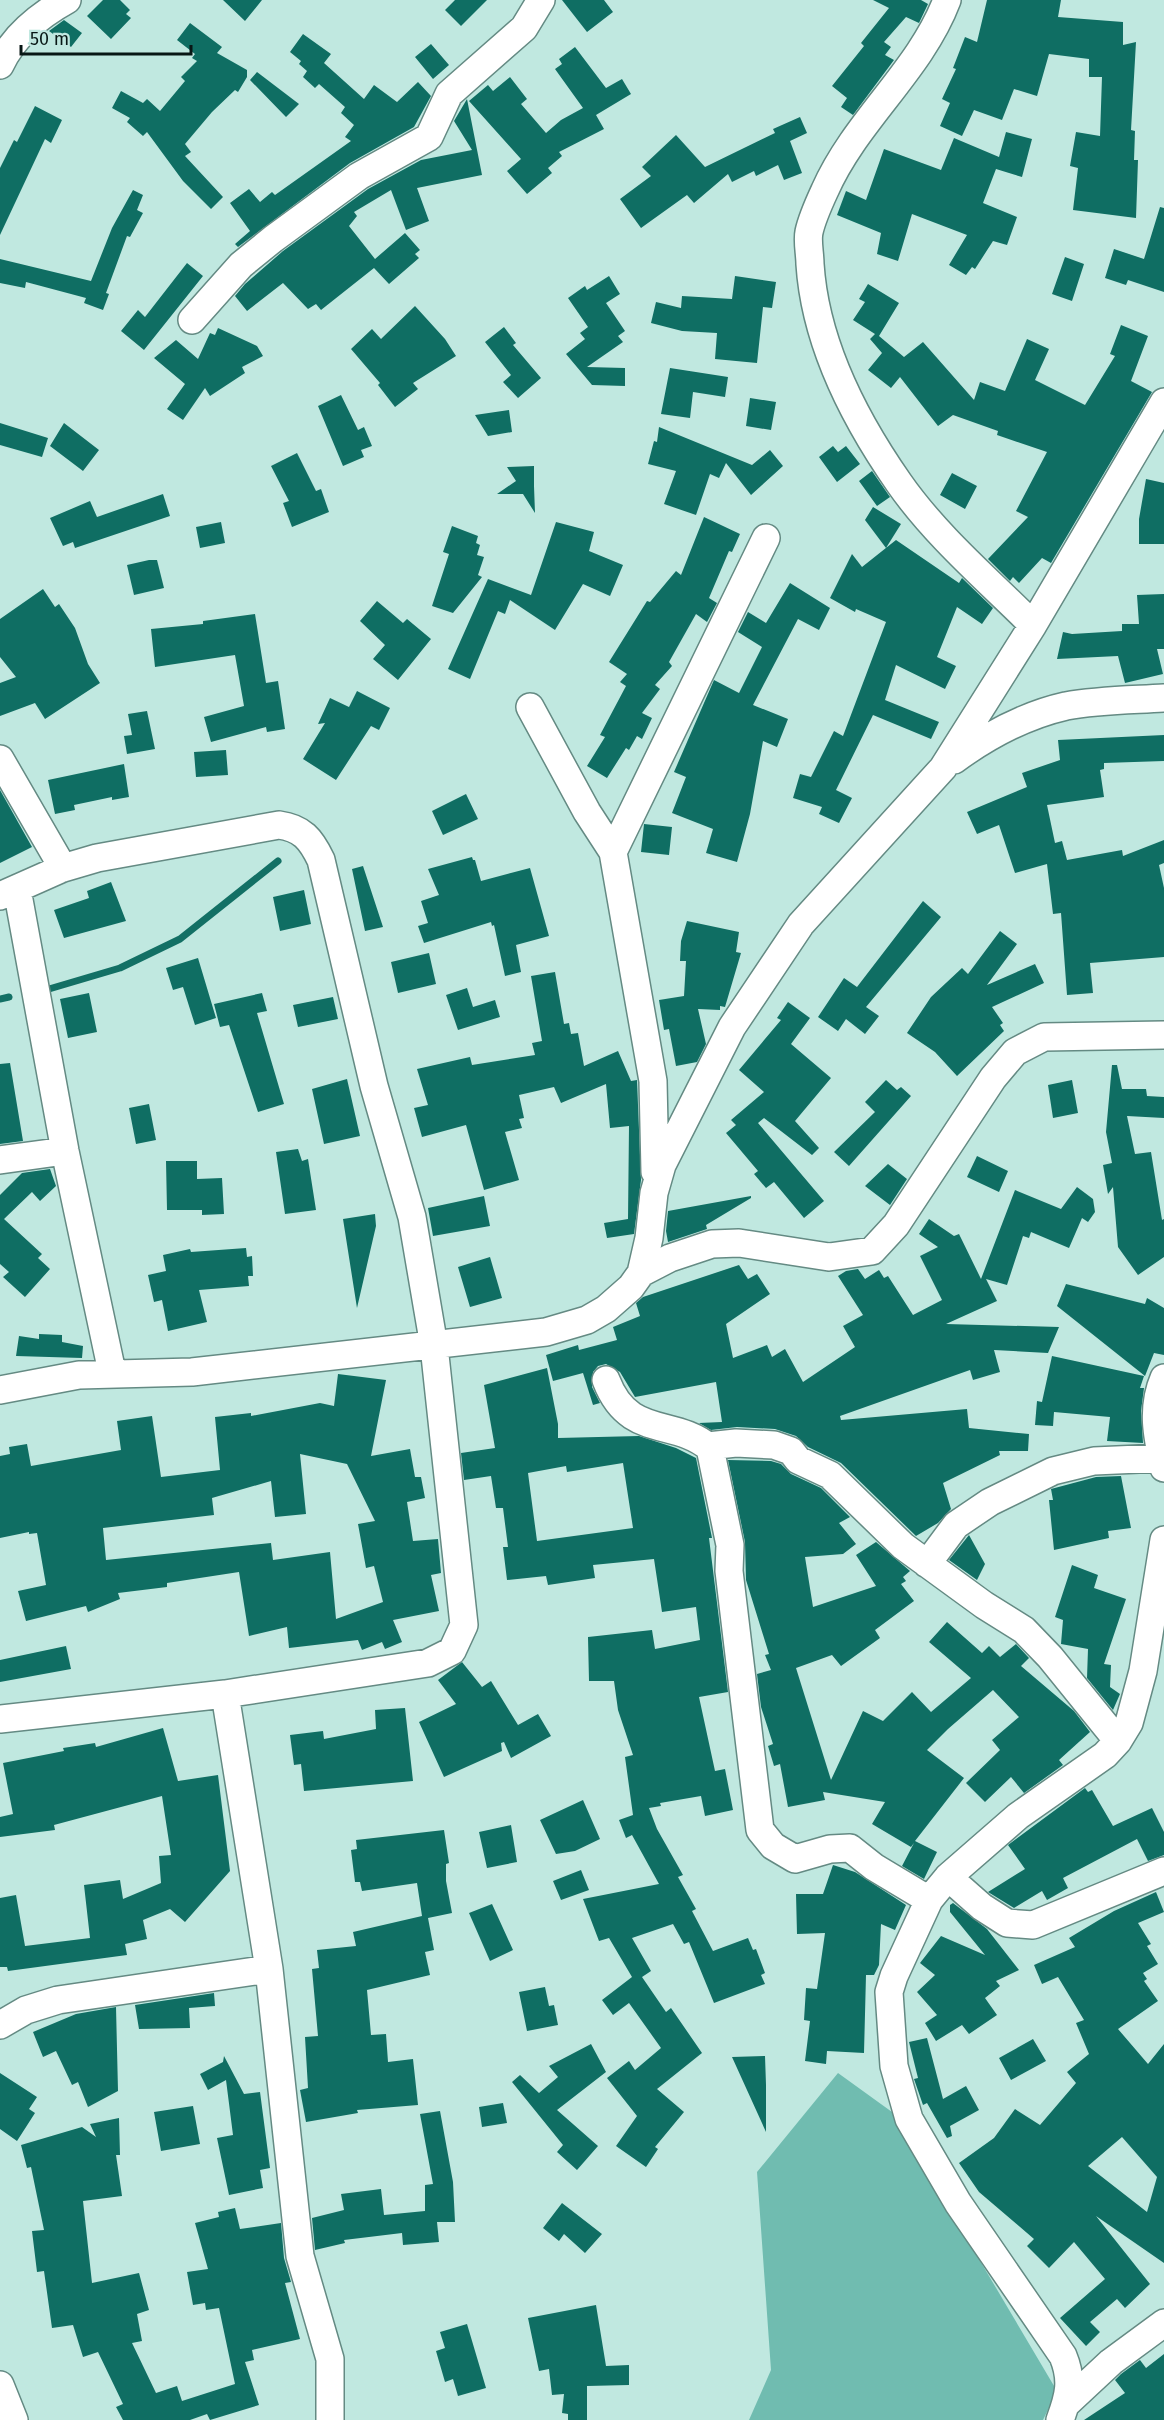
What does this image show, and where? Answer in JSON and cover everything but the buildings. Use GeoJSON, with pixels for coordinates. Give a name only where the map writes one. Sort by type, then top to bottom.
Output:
{"type":"FeatureCollection","features":[{"type":"Feature","properties":{"kind":"street"},"geometry":{"type":"LineString","coordinates":[[0,65],[15,42],[45,13],[67,0]]}},
{"type":"Feature","properties":{"kind":"street"},"geometry":{"type":"LineString","coordinates":[[192,320],[241,265],[273,238],[359,176],[429,137],[450,94],[524,28],[541,0]]}},
{"type":"Feature","properties":{"kind":"street"},"geometry":{"type":"LineString","coordinates":[[947,0],[931,36],[869,115],[826,188],[808,234],[812,291],[824,337],[858,418],[900,484],[936,527],[1033,625]]}},
{"type":"Feature","properties":{"kind":"street"},"geometry":{"type":"LineString","coordinates":[[654,1193],[662,1165],[732,1027],[801,924],[943,768],[1033,625],[1164,402]]}},
{"type":"Feature","properties":{"kind":"street"},"geometry":{"type":"LineString","coordinates":[[612,852],[766,538]]}},
{"type":"Feature","properties":{"kind":"street"},"geometry":{"type":"LineString","coordinates":[[943,768],[972,747],[1034,716],[1068,706],[1164,698]]}},
{"type":"Feature","properties":{"kind":"street"},"geometry":{"type":"LineString","coordinates":[[0,1390],[48,1380],[112,1372],[192,1372],[434,1347],[546,1332],[568,1326],[606,1309],[631,1287],[641,1273],[648,1247],[654,1193],[656,1132],[653,1081],[612,852],[587,812],[530,707]]}},
{"type":"Feature","properties":{"kind":"street"},"geometry":{"type":"LineString","coordinates":[[0,759],[63,868]]}},
{"type":"Feature","properties":{"kind":"street"},"geometry":{"type":"LineString","coordinates":[[0,1719],[225,1694],[428,1663],[452,1651],[464,1625],[434,1347],[412,1217],[374,1086],[321,860],[309,839],[293,827],[279,825],[136,850],[63,868],[8,893],[112,1372]]}},
{"type":"Feature","properties":{"kind":"street"},"geometry":{"type":"LineString","coordinates":[[641,1273],[670,1257],[712,1245],[739,1243],[829,1257],[872,1251],[896,1226],[993,1078],[1015,1052],[1044,1037],[1164,1035]]}},
{"type":"Feature","properties":{"kind":"street"},"geometry":{"type":"LineString","coordinates":[[0,1160],[65,1151]]}},
{"type":"Feature","properties":{"kind":"street"},"geometry":{"type":"LineString","coordinates":[[927,1564],[956,1525],[990,1502],[1053,1471],[1094,1461],[1163,1463],[1156,1427],[1156,1396],[1164,1378]]}},
{"type":"Feature","properties":{"kind":"street"},"geometry":{"type":"LineString","coordinates":[[606,1380],[609,1389],[631,1416],[641,1422],[697,1438],[708,1446],[730,1545],[729,1571],[760,1830],[772,1846],[795,1859],[830,1849],[850,1848],[874,1867],[929,1900]]}},
{"type":"Feature","properties":{"kind":"street"},"geometry":{"type":"LineString","coordinates":[[708,1446],[736,1443],[774,1445],[791,1451],[798,1460],[830,1475],[903,1545],[1024,1630],[1050,1657],[1118,1741]]}},
{"type":"Feature","properties":{"kind":"street"},"geometry":{"type":"LineString","coordinates":[[1063,2411],[1070,2387],[1069,2372],[1063,2356],[958,2203],[909,2119],[894,2066],[889,1992],[929,1900],[948,1877],[1018,1816],[1105,1755],[1118,1741],[1129,1723],[1143,1671],[1164,1540]]}},
{"type":"Feature","properties":{"kind":"street"},"geometry":{"type":"LineString","coordinates":[[225,1694],[269,1969],[300,2256],[330,2359],[330,2420]]}},
{"type":"Feature","properties":{"kind":"street"},"geometry":{"type":"LineString","coordinates":[[948,1877],[982,1906],[1007,1923],[1033,1925],[1164,1871]]}},
{"type":"Feature","properties":{"kind":"street"},"geometry":{"type":"LineString","coordinates":[[0,2025],[26,2010],[58,2000],[269,1969]]}},
{"type":"Feature","properties":{"kind":"street"},"geometry":{"type":"LineString","coordinates":[[1063,2411],[1104,2368],[1164,2323]]}},
{"type":"Feature","properties":{"kind":"street"},"geometry":{"type":"LineString","coordinates":[[0,2385],[14,2420]]}},
{"type":"Feature","properties":{"kind":"green space"},"geometry":{"type":"Polygon","coordinates":[[[838,2073],[892,2112],[1057,2391],[1043,2420],[749,2420],[771,2370],[757,2172],[838,2073]]]}},
{"type":"Feature","properties":{"kind":"waterway"},"geometry":{"type":"LineString","coordinates":[[49,989],[120,968],[180,939],[278,861]]}},
{"type":"Feature","properties":{"kind":"waterway"},"geometry":{"type":"LineString","coordinates":[[0,999],[9,997]]}}]}
